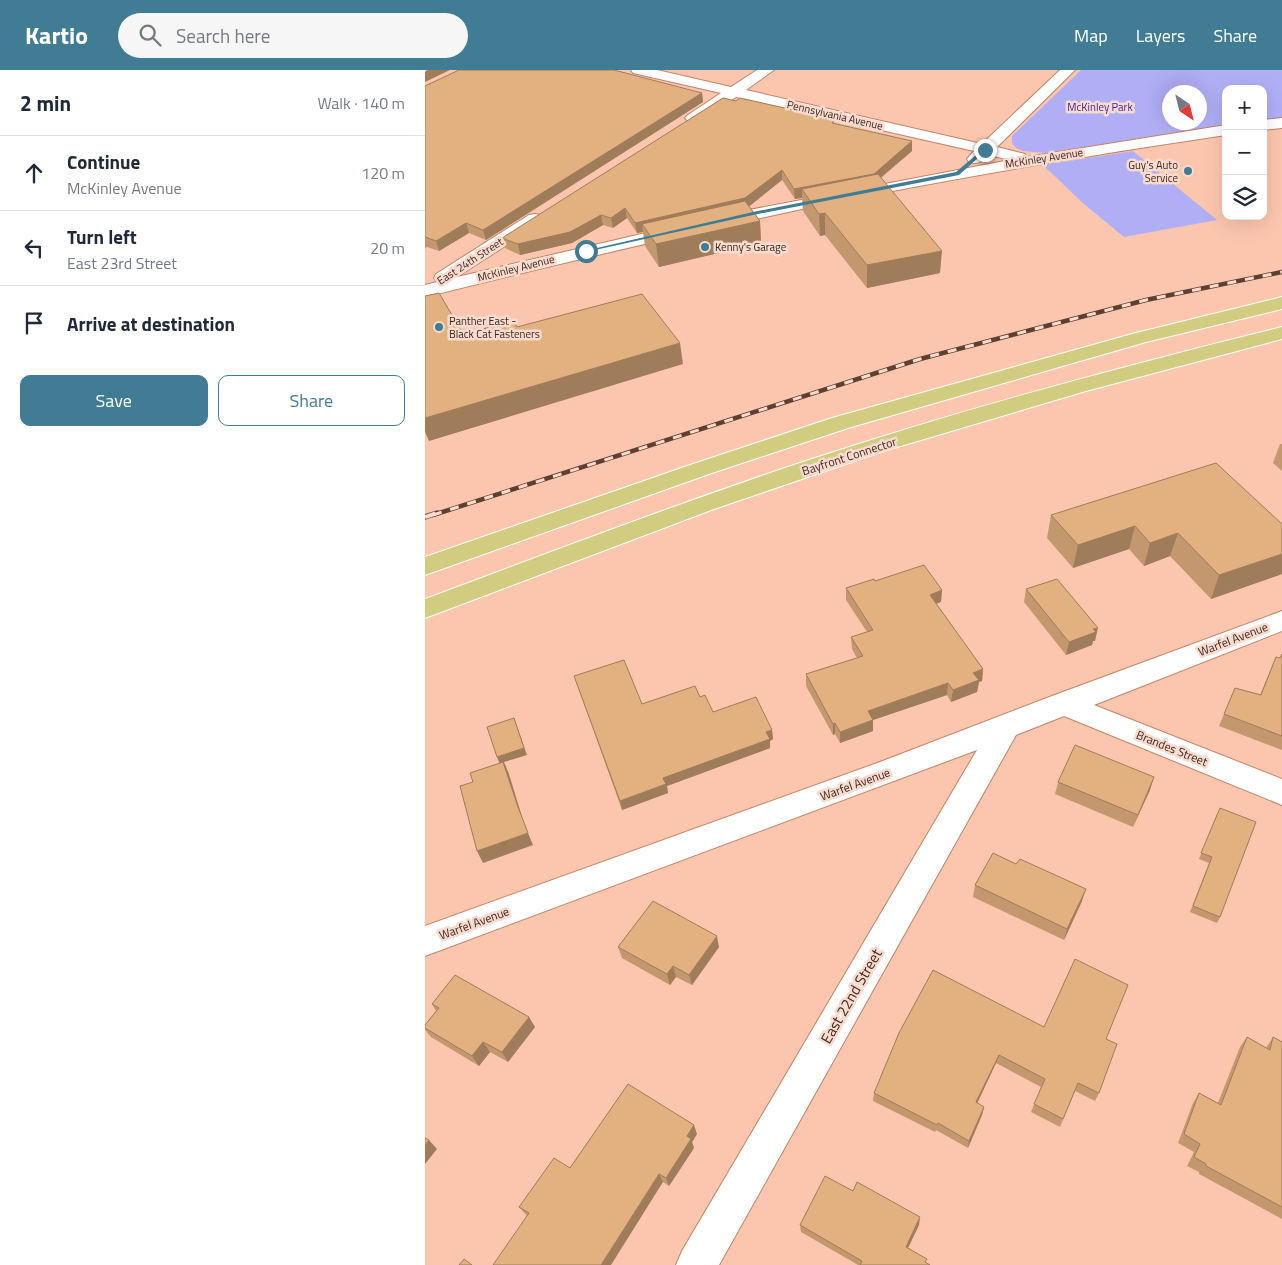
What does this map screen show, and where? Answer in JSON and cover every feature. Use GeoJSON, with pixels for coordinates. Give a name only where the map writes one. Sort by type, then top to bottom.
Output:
{"type":"FeatureCollection","features":[{"type":"Feature","properties":{"kind":"highway"},"geometry":{"type":"LineString","coordinates":[[425,566],[701,469],[840,423],[1139,338],[1282,303]]}},
{"type":"Feature","properties":{"kind":"highway","name":"Bayfront Connector"},"geometry":{"type":"LineString","coordinates":[[425,608],[714,501],[876,446],[1177,359],[1282,333]]}},
{"type":"Feature","properties":{"kind":"street","name":"Pennsylvania Avenue"},"geometry":{"type":"LineString","coordinates":[[638,70],[1033,160]]}},
{"type":"Feature","properties":{"kind":"street"},"geometry":{"type":"LineString","coordinates":[[679,127],[767,70]]}},
{"type":"Feature","properties":{"kind":"street"},"geometry":{"type":"LineString","coordinates":[[958,174],[1068,70]]}},
{"type":"Feature","properties":{"kind":"street"},"geometry":{"type":"LineString","coordinates":[[1267,125],[1282,123]]}},
{"type":"Feature","properties":{"kind":"street","name":"McKinley Avenue"},"geometry":{"type":"LineString","coordinates":[[425,290],[628,241],[753,214],[1033,160],[1222,131]]}},
{"type":"Feature","properties":{"kind":"street","name":"East 24th Street"},"geometry":{"type":"LineString","coordinates":[[425,290],[548,210]]}},
{"type":"Feature","properties":{"kind":"street","name":"Warfel Avenue"},"geometry":{"type":"LineString","coordinates":[[425,941],[891,771],[1282,621]]}},
{"type":"Feature","properties":{"kind":"street","name":"Brandes Street"},"geometry":{"type":"LineString","coordinates":[[1062,704],[1282,792]]}},
{"type":"Feature","properties":{"kind":"street","name":"East 22nd Street"},"geometry":{"type":"LineString","coordinates":[[696,1265],[1006,727]]}},
{"type":"Feature","properties":{"kind":"green space","name":"McKinley Park"},"geometry":{"type":"Polygon","coordinates":[[[1081,70],[1282,70],[1282,118],[1267,120],[1267,85],[1222,85],[1222,126],[1207,128],[1207,85],[1162,85],[1162,130],[1194,130],[1047,153],[1023,151],[1016,148],[1012,143],[1012,136],[1081,70]]]}},
{"type":"Feature","properties":{"kind":"green space"},"geometry":{"type":"Polygon","coordinates":[[[1133,151],[1217,220],[1124,237],[1084,204],[1043,165],[1133,151]]]}},
{"type":"Feature","properties":{"kind":"building"},"geometry":{"type":"Polygon","coordinates":[[[459,70],[614,70],[702,93],[483,230],[466,223],[436,241],[425,237],[425,86],[459,70]]]}},
{"type":"Feature","properties":{"kind":"building"},"geometry":{"type":"Polygon","coordinates":[[[723,98],[736,101],[740,98],[807,113],[805,114],[834,121],[832,123],[912,141],[874,174],[794,189],[782,170],[745,198],[635,223],[625,208],[611,218],[601,215],[570,232],[518,244],[502,238],[723,98]]]}},
{"type":"Feature","properties":{"kind":"building"},"geometry":{"type":"Polygon","coordinates":[[[878,174],[942,251],[867,265],[825,213],[819,214],[802,189],[878,174]]]}},
{"type":"Feature","properties":{"kind":"building"},"geometry":{"type":"Polygon","coordinates":[[[745,201],[760,221],[656,244],[642,224],[745,201]]]}},
{"type":"Feature","properties":{"kind":"building"},"geometry":{"type":"Polygon","coordinates":[[[439,293],[463,334],[514,321],[517,327],[642,294],[680,343],[425,418],[425,296],[439,293]]]}},
{"type":"Feature","properties":{"kind":"building"},"geometry":{"type":"Polygon","coordinates":[[[1216,463],[1282,524],[1282,554],[1219,575],[1178,533],[1150,543],[1135,526],[1078,545],[1051,515],[1216,463]]]}},
{"type":"Feature","properties":{"kind":"building"},"geometry":{"type":"Polygon","coordinates":[[[924,565],[942,590],[930,595],[983,669],[973,673],[979,680],[953,690],[948,683],[868,711],[873,720],[840,732],[835,723],[833,724],[806,674],[863,656],[851,637],[873,630],[846,588],[924,565]]]}},
{"type":"Feature","properties":{"kind":"building"},"geometry":{"type":"Polygon","coordinates":[[[1057,579],[1098,628],[1093,629],[1096,632],[1069,642],[1026,589],[1057,579]]]}},
{"type":"Feature","properties":{"kind":"building"},"geometry":{"type":"Polygon","coordinates":[[[1282,654],[1282,736],[1224,714],[1235,688],[1261,695],[1276,657],[1280,658],[1282,654]]]}},
{"type":"Feature","properties":{"kind":"building"},"geometry":{"type":"Polygon","coordinates":[[[624,660],[642,704],[695,686],[700,697],[705,695],[713,712],[756,697],[772,730],[766,732],[770,739],[663,778],[666,784],[620,801],[574,676],[624,660]]]}},
{"type":"Feature","properties":{"kind":"building"},"geometry":{"type":"Polygon","coordinates":[[[514,718],[524,748],[497,757],[487,727],[514,718]]]}},
{"type":"Feature","properties":{"kind":"building"},"geometry":{"type":"Polygon","coordinates":[[[1075,745],[1154,777],[1138,815],[1058,782],[1075,745]]]}},
{"type":"Feature","properties":{"kind":"building"},"geometry":{"type":"Polygon","coordinates":[[[503,762],[528,833],[477,851],[460,786],[473,782],[470,773],[503,762]]]}},
{"type":"Feature","properties":{"kind":"building"},"geometry":{"type":"Polygon","coordinates":[[[1220,808],[1256,822],[1220,917],[1193,906],[1212,857],[1201,853],[1220,808]]]}},
{"type":"Feature","properties":{"kind":"building"},"geometry":{"type":"Polygon","coordinates":[[[993,853],[1016,864],[1020,859],[1086,889],[1067,929],[975,885],[993,853]]]}},
{"type":"Feature","properties":{"kind":"building"},"geometry":{"type":"Polygon","coordinates":[[[653,901],[717,936],[689,975],[673,966],[667,974],[618,947],[653,901]]]}},
{"type":"Feature","properties":{"kind":"building"},"geometry":{"type":"Polygon","coordinates":[[[1075,959],[1128,985],[1106,1039],[1117,1044],[1099,1093],[1078,1083],[1063,1119],[1034,1104],[1045,1079],[999,1055],[976,1102],[984,1107],[969,1141],[938,1123],[937,1125],[874,1093],[899,1033],[933,970],[1044,1027],[1075,959]]]}},
{"type":"Feature","properties":{"kind":"building"},"geometry":{"type":"Polygon","coordinates":[[[455,975],[529,1017],[502,1052],[483,1042],[472,1056],[425,1028],[425,1025],[439,1008],[432,1004],[455,975]]]}},
{"type":"Feature","properties":{"kind":"building"},"geometry":{"type":"Polygon","coordinates":[[[1247,1037],[1270,1050],[1273,1037],[1282,1042],[1282,1207],[1206,1166],[1206,1164],[1194,1157],[1200,1144],[1184,1134],[1199,1093],[1221,1105],[1247,1037]]]}},
{"type":"Feature","properties":{"kind":"building"},"geometry":{"type":"Polygon","coordinates":[[[628,1084],[694,1125],[687,1136],[691,1139],[666,1178],[659,1174],[601,1265],[493,1265],[529,1213],[519,1207],[554,1158],[570,1168],[628,1084]]]}},
{"type":"Feature","properties":{"kind":"building"},"geometry":{"type":"Polygon","coordinates":[[[825,1176],[853,1191],[857,1182],[920,1217],[906,1247],[927,1259],[925,1262],[930,1265],[860,1265],[862,1261],[800,1225],[825,1176]]]}},
{"type":"Feature","properties":{"kind":"building"},"geometry":{"type":"Polygon","coordinates":[[[464,1259],[472,1265],[459,1265],[464,1259]]]}},
{"type":"Feature","properties":{"kind":"railway"},"geometry":{"type":"LineString","coordinates":[[433,515],[920,359],[1146,300],[1282,272]]}},
{"type":"Feature","properties":{"kind":"railway"},"geometry":{"type":"LineString","coordinates":[[425,517],[437,513]]}},
{"type":"Feature","properties":{"kind":"place","name":"Guy's Auto Service"},"geometry":{"type":"Point","coordinates":[1188,171]}},
{"type":"Feature","properties":{"kind":"place","name":"Kenny's Garage"},"geometry":{"type":"Point","coordinates":[705,247]}},
{"type":"Feature","properties":{"kind":"place","name":"Panther East - Black Cat Fasteners"},"geometry":{"type":"Point","coordinates":[439,327]}},
{"type":"Feature","properties":{"kind":"route"},"geometry":{"type":"LineString","coordinates":[[586,251],[753,214],[958,174],[985,150]]}}]}
